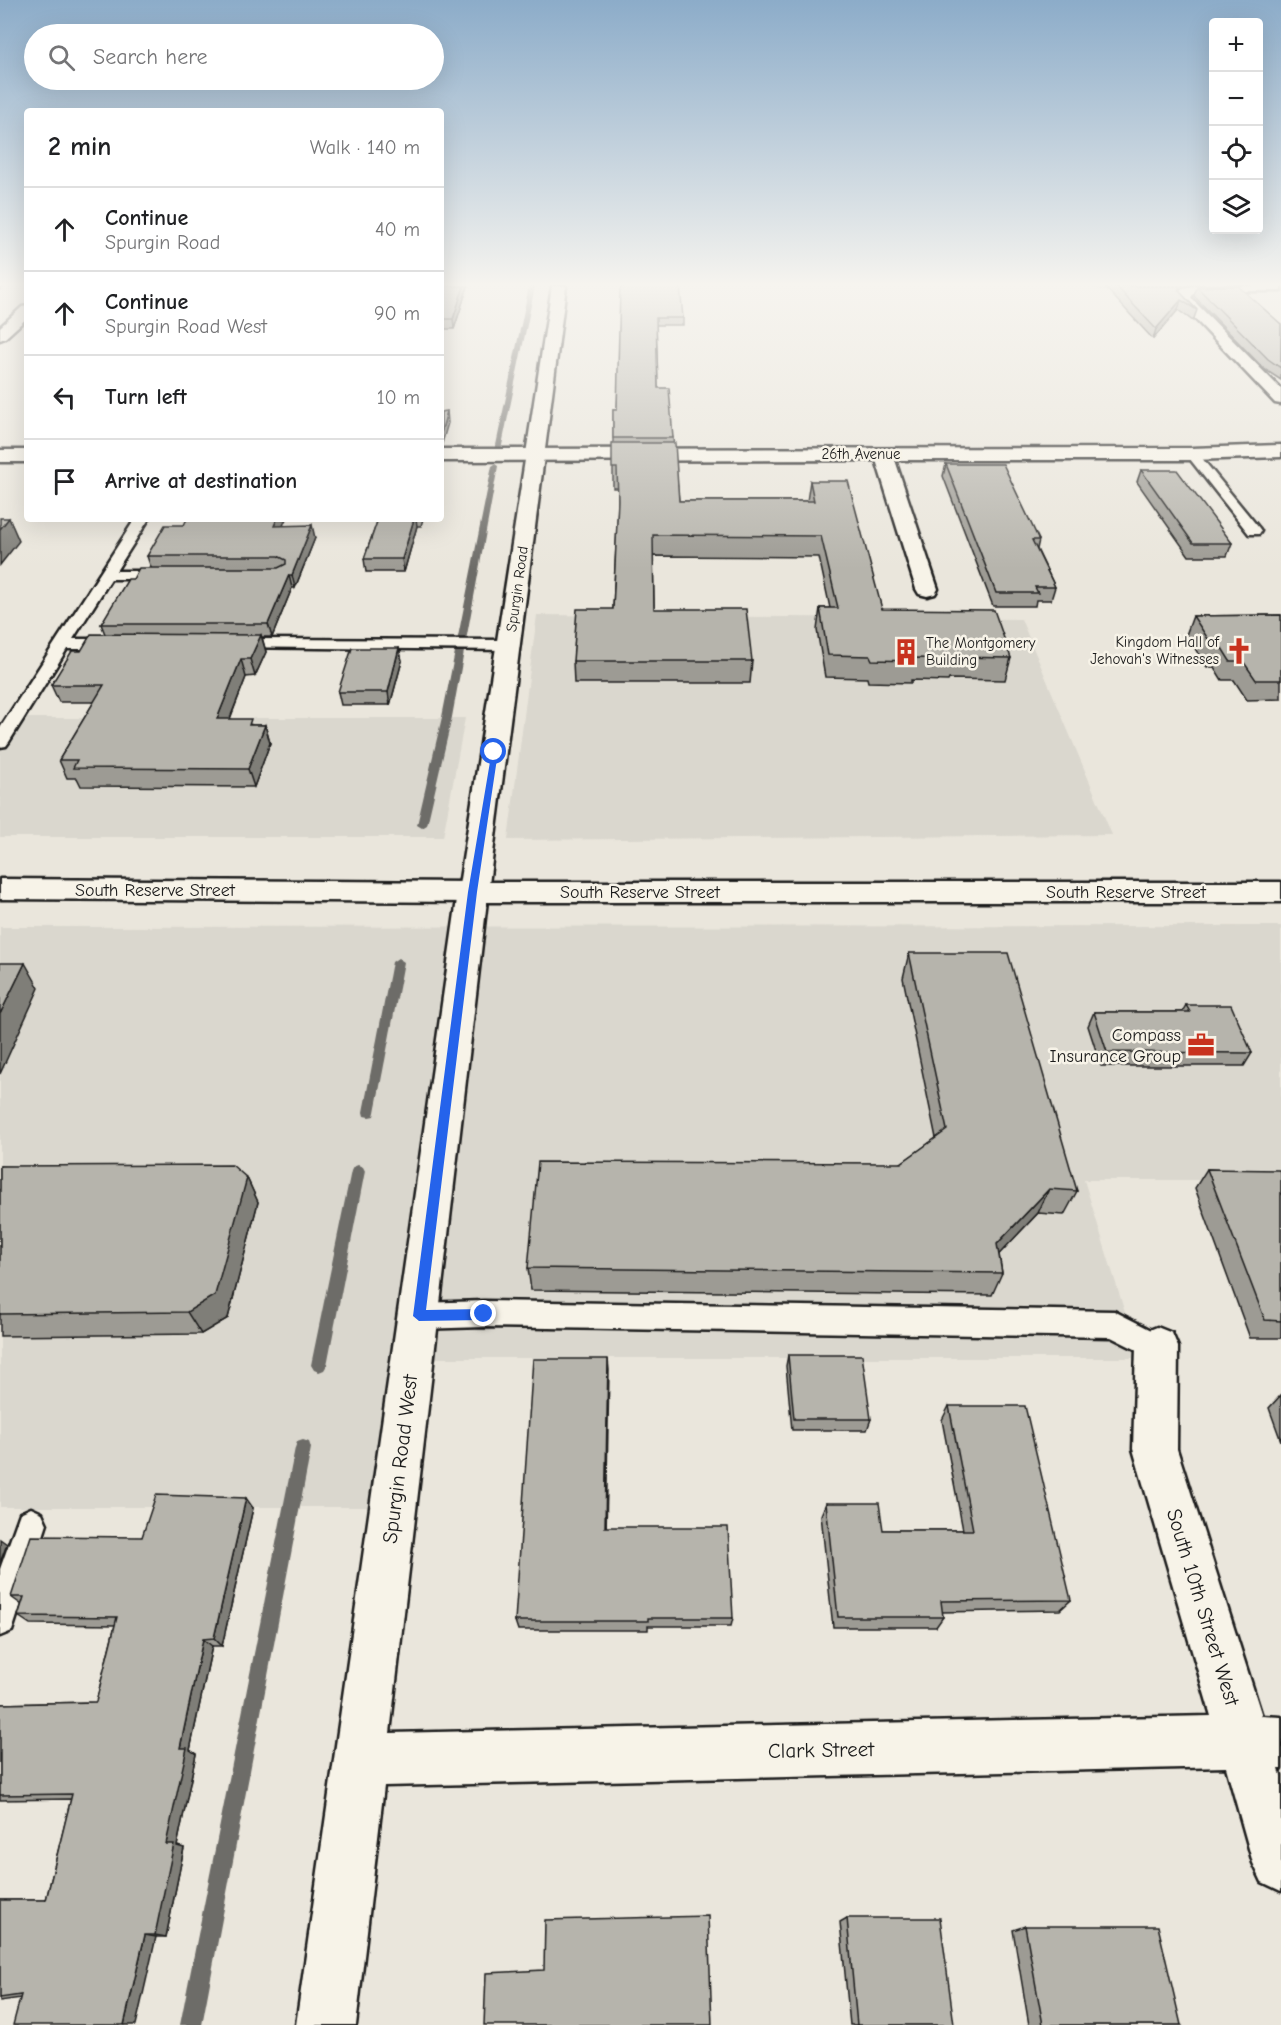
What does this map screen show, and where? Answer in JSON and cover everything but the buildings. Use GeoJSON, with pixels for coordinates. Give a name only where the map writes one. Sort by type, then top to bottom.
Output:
{"type":"FeatureCollection","features":[{"type":"Feature","properties":{"kind":"main road","name":"Spurgin Road"},"geometry":{"type":"LineString","coordinates":[[473,892],[546,380]]}},
{"type":"Feature","properties":{"kind":"main road"},"geometry":{"type":"LineString","coordinates":[[1263,380],[1281,399]]}},
{"type":"Feature","properties":{"kind":"main road","name":"26th Avenue"},"geometry":{"type":"LineString","coordinates":[[444,455],[1192,454],[1281,451]]}},
{"type":"Feature","properties":{"kind":"main road"},"geometry":{"type":"LineString","coordinates":[[883,453],[927,589]]}},
{"type":"Feature","properties":{"kind":"main road"},"geometry":{"type":"LineString","coordinates":[[0,456],[24,456]]}},
{"type":"Feature","properties":{"kind":"main road","name":"South Reserve Street"},"geometry":{"type":"LineString","coordinates":[[0,889],[473,892],[1281,892]]}},
{"type":"Feature","properties":{"kind":"main road","name":"Spurgin Road West"},"geometry":{"type":"LineString","coordinates":[[326,2025],[473,892]]}},
{"type":"Feature","properties":{"kind":"main road","name":"South 10th Street West"},"geometry":{"type":"LineString","coordinates":[[1156,1347],[1155,1449],[1262,1742],[1281,1863]]}},
{"type":"Feature","properties":{"kind":"main road","name":"Clark Street"},"geometry":{"type":"LineString","coordinates":[[362,1760],[1262,1742]]}},
{"type":"Feature","properties":{"kind":"lane"},"geometry":{"type":"LineString","coordinates":[[1192,454],[1254,531]]}},
{"type":"Feature","properties":{"kind":"lane"},"geometry":{"type":"LineString","coordinates":[[0,741],[140,522]]}},
{"type":"Feature","properties":{"kind":"lane"},"geometry":{"type":"LineString","coordinates":[[105,575],[176,575]]}},
{"type":"Feature","properties":{"kind":"lane"},"geometry":{"type":"LineString","coordinates":[[62,644],[132,644]]}},
{"type":"Feature","properties":{"kind":"lane"},"geometry":{"type":"LineString","coordinates":[[215,644],[509,645]]}},
{"type":"Feature","properties":{"kind":"lane"},"geometry":{"type":"LineString","coordinates":[[419,1316],[484,1314],[1114,1324],[1156,1347]]}},
{"type":"Feature","properties":{"kind":"lane"},"geometry":{"type":"LineString","coordinates":[[0,1619],[31,1524]]}},
{"type":"Feature","properties":{"kind":"shaded area"},"geometry":{"type":"Polygon","coordinates":[[[537,615],[1021,619],[1112,835],[508,840],[537,615]]]}},
{"type":"Feature","properties":{"kind":"shaded area"},"geometry":{"type":"Polygon","coordinates":[[[6,718],[465,718],[443,837],[0,837],[0,726],[6,718]]]}},
{"type":"Feature","properties":{"kind":"shaded area"},"geometry":{"type":"Polygon","coordinates":[[[1281,926],[1281,1180],[1084,1180],[1139,1358],[393,1358],[370,1507],[0,1507],[0,927],[1281,926]]]}},
{"type":"Feature","properties":{"kind":"waterway"},"geometry":{"type":"LineString","coordinates":[[498,450],[512,380]]}},
{"type":"Feature","properties":{"kind":"waterway"},"geometry":{"type":"LineString","coordinates":[[422,825],[447,717],[495,466]]}},
{"type":"Feature","properties":{"kind":"waterway"},"geometry":{"type":"LineString","coordinates":[[369,1112],[398,962]]}},
{"type":"Feature","properties":{"kind":"waterway"},"geometry":{"type":"LineString","coordinates":[[319,1365],[358,1171]]}},
{"type":"Feature","properties":{"kind":"waterway"},"geometry":{"type":"LineString","coordinates":[[191,2025],[303,1448]]}},
{"type":"Feature","properties":{"kind":"place","name":"Kingdom Hall of Jehovah's Witnesses"},"geometry":{"type":"Point","coordinates":[1239,651]}},
{"type":"Feature","properties":{"kind":"place","name":"The Montgomery Building"},"geometry":{"type":"Point","coordinates":[906,652]}},
{"type":"Feature","properties":{"kind":"place","name":"Compass Insurance Group"},"geometry":{"type":"Point","coordinates":[1201,1045]}},
{"type":"Feature","properties":{"kind":"route"},"geometry":{"type":"LineString","coordinates":[[484,1314],[419,1316],[473,892],[494,752]]}}]}
